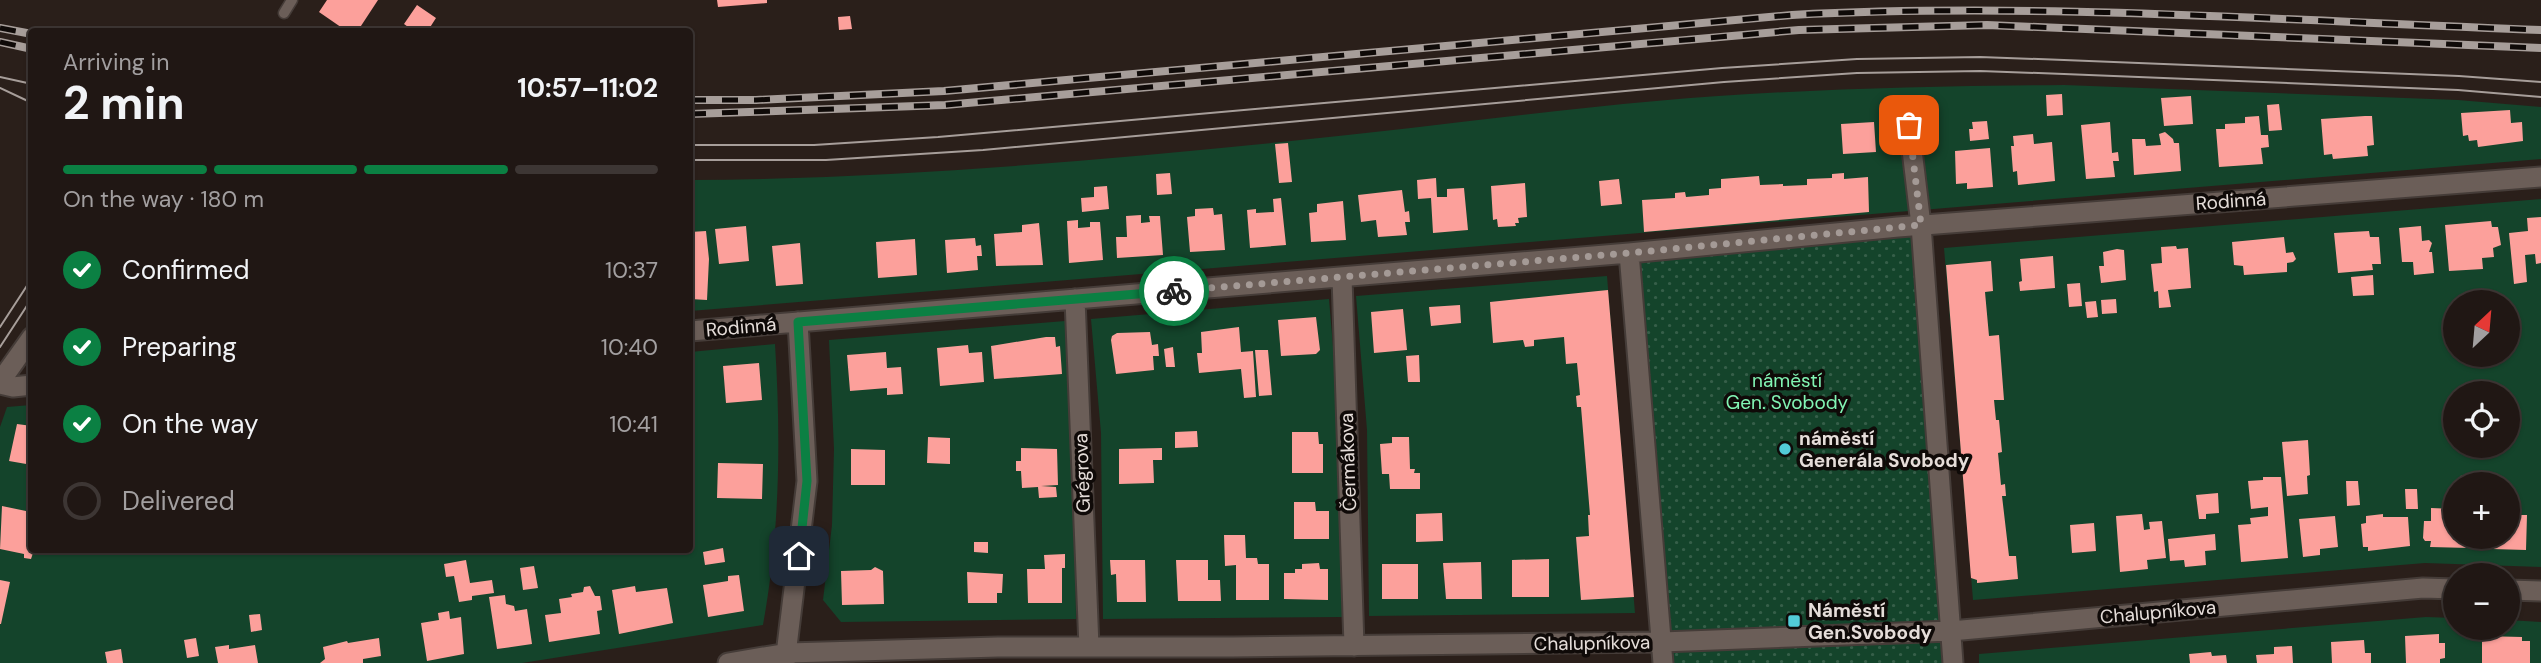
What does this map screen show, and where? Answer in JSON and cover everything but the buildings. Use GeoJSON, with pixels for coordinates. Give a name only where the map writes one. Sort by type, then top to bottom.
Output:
{"type":"FeatureCollection","features":[{"type":"Feature","properties":{"kind":"street"},"geometry":{"type":"LineString","coordinates":[[1909,125],[1921,225],[1954,663]]}},
{"type":"Feature","properties":{"kind":"street","name":"Rodinná"},"geometry":{"type":"LineString","coordinates":[[1921,225],[2541,177]]}},
{"type":"Feature","properties":{"kind":"street"},"geometry":{"type":"LineString","coordinates":[[1663,663],[1629,253],[1921,225]]}},
{"type":"Feature","properties":{"kind":"street","name":"Rodinná"},"geometry":{"type":"LineString","coordinates":[[693,331],[1629,253]]}},
{"type":"Feature","properties":{"kind":"street","name":"Čermákova"},"geometry":{"type":"LineString","coordinates":[[1342,277],[1354,646]]}},
{"type":"Feature","properties":{"kind":"street","name":"Grégrova"},"geometry":{"type":"LineString","coordinates":[[1075,299],[1089,647]]}},
{"type":"Feature","properties":{"kind":"street"},"geometry":{"type":"LineString","coordinates":[[786,658],[807,481],[798,322]]}},
{"type":"Feature","properties":{"kind":"street"},"geometry":{"type":"LineString","coordinates":[[28,343],[0,383],[13,387],[28,385]]}},
{"type":"Feature","properties":{"kind":"street","name":"Chalupníkova"},"geometry":{"type":"LineString","coordinates":[[728,663],[786,658],[998,655],[1089,647],[1233,655],[1354,646],[1662,642],[1951,631],[2423,588],[2443,589]]}},
{"type":"Feature","properties":{"kind":"street"},"geometry":{"type":"LineString","coordinates":[[2520,590],[2541,591]]}},
{"type":"Feature","properties":{"kind":"lane"},"geometry":{"type":"LineString","coordinates":[[284,13],[292,0]]}},
{"type":"Feature","properties":{"kind":"green space"},"geometry":{"type":"Polygon","coordinates":[[[2064,85],[2458,100],[2541,107],[2541,159],[693,311],[693,180],[841,176],[1066,162],[1291,141],[1656,101],[1962,86],[2064,85]]]}},
{"type":"Feature","properties":{"kind":"green space"},"geometry":{"type":"Polygon","coordinates":[[[2541,199],[2541,567],[2520,566],[2520,563],[2425,563],[1973,600],[1944,248],[2541,199]]]}},
{"type":"Feature","properties":{"kind":"green space","name":"náměstí Gen. Svobody"},"geometry":{"type":"Polygon","coordinates":[[[1921,225],[1953,663],[1663,663],[1629,253],[1921,225]]]}},
{"type":"Feature","properties":{"kind":"green space"},"geometry":{"type":"Polygon","coordinates":[[[1607,276],[1635,613],[1369,616],[1367,430],[1356,296],[1607,276]]]}},
{"type":"Feature","properties":{"kind":"green space"},"geometry":{"type":"Polygon","coordinates":[[[1329,299],[1340,430],[1342,617],[1103,619],[1101,433],[1091,319],[1329,299]]]}},
{"type":"Feature","properties":{"kind":"green space"},"geometry":{"type":"Polygon","coordinates":[[[1065,321],[1074,433],[1076,619],[841,622],[823,600],[832,525],[834,449],[829,340],[1065,321]]]}},
{"type":"Feature","properties":{"kind":"green space"},"geometry":{"type":"Polygon","coordinates":[[[775,344],[778,485],[773,555],[763,625],[522,663],[0,663],[0,427],[7,407],[28,405],[28,553],[693,553],[693,352],[775,344]]]}},
{"type":"Feature","properties":{"kind":"green space"},"geometry":{"type":"Polygon","coordinates":[[[2426,617],[2443,618],[2443,640],[2520,640],[2520,621],[2541,622],[2541,663],[1979,663],[1979,654],[2426,617]]]}},
{"type":"Feature","properties":{"kind":"tram line"},"geometry":{"type":"LineString","coordinates":[[693,145],[814,145],[938,137],[1722,68],[1857,59],[1980,57],[2459,76],[2541,82]]}},
{"type":"Feature","properties":{"kind":"tram line"},"geometry":{"type":"LineString","coordinates":[[693,160],[826,160],[983,150],[1724,82],[1857,73],[1980,71],[2458,90],[2541,97]]}},
{"type":"Feature","properties":{"kind":"tram line"},"geometry":{"type":"LineString","coordinates":[[0,77],[28,83]]}},
{"type":"Feature","properties":{"kind":"tram line"},"geometry":{"type":"LineString","coordinates":[[0,88],[28,101]]}},
{"type":"Feature","properties":{"kind":"tram line"},"geometry":{"type":"LineString","coordinates":[[0,327],[28,284]]}},
{"type":"Feature","properties":{"kind":"tram line"},"geometry":{"type":"LineString","coordinates":[[0,347],[28,304]]}},
{"type":"Feature","properties":{"kind":"railway"},"geometry":{"type":"LineString","coordinates":[[693,100],[756,100],[944,91],[1792,15],[2073,12],[2541,30]]}},
{"type":"Feature","properties":{"kind":"railway"},"geometry":{"type":"LineString","coordinates":[[693,114],[945,105],[1799,30],[1987,25],[2541,48]]}},
{"type":"Feature","properties":{"kind":"railway"},"geometry":{"type":"LineString","coordinates":[[0,28],[28,33]]}},
{"type":"Feature","properties":{"kind":"railway"},"geometry":{"type":"LineString","coordinates":[[0,42],[28,48]]}},
{"type":"Feature","properties":{"kind":"way so far"},"geometry":{"type":"LineString","coordinates":[[1174,291],[1629,253],[1921,225],[1909,125]]}},
{"type":"Feature","properties":{"kind":"place","name":"náměstí Generála Svobody"},"geometry":{"type":"Point","coordinates":[1785,449]}},
{"type":"Feature","properties":{"kind":"place","name":"Náměstí Gen.Svobody"},"geometry":{"type":"Point","coordinates":[1794,621]}},
{"type":"Feature","properties":{"kind":"route"},"geometry":{"type":"LineString","coordinates":[[799,556],[807,481],[798,322],[1174,291]]}}]}
